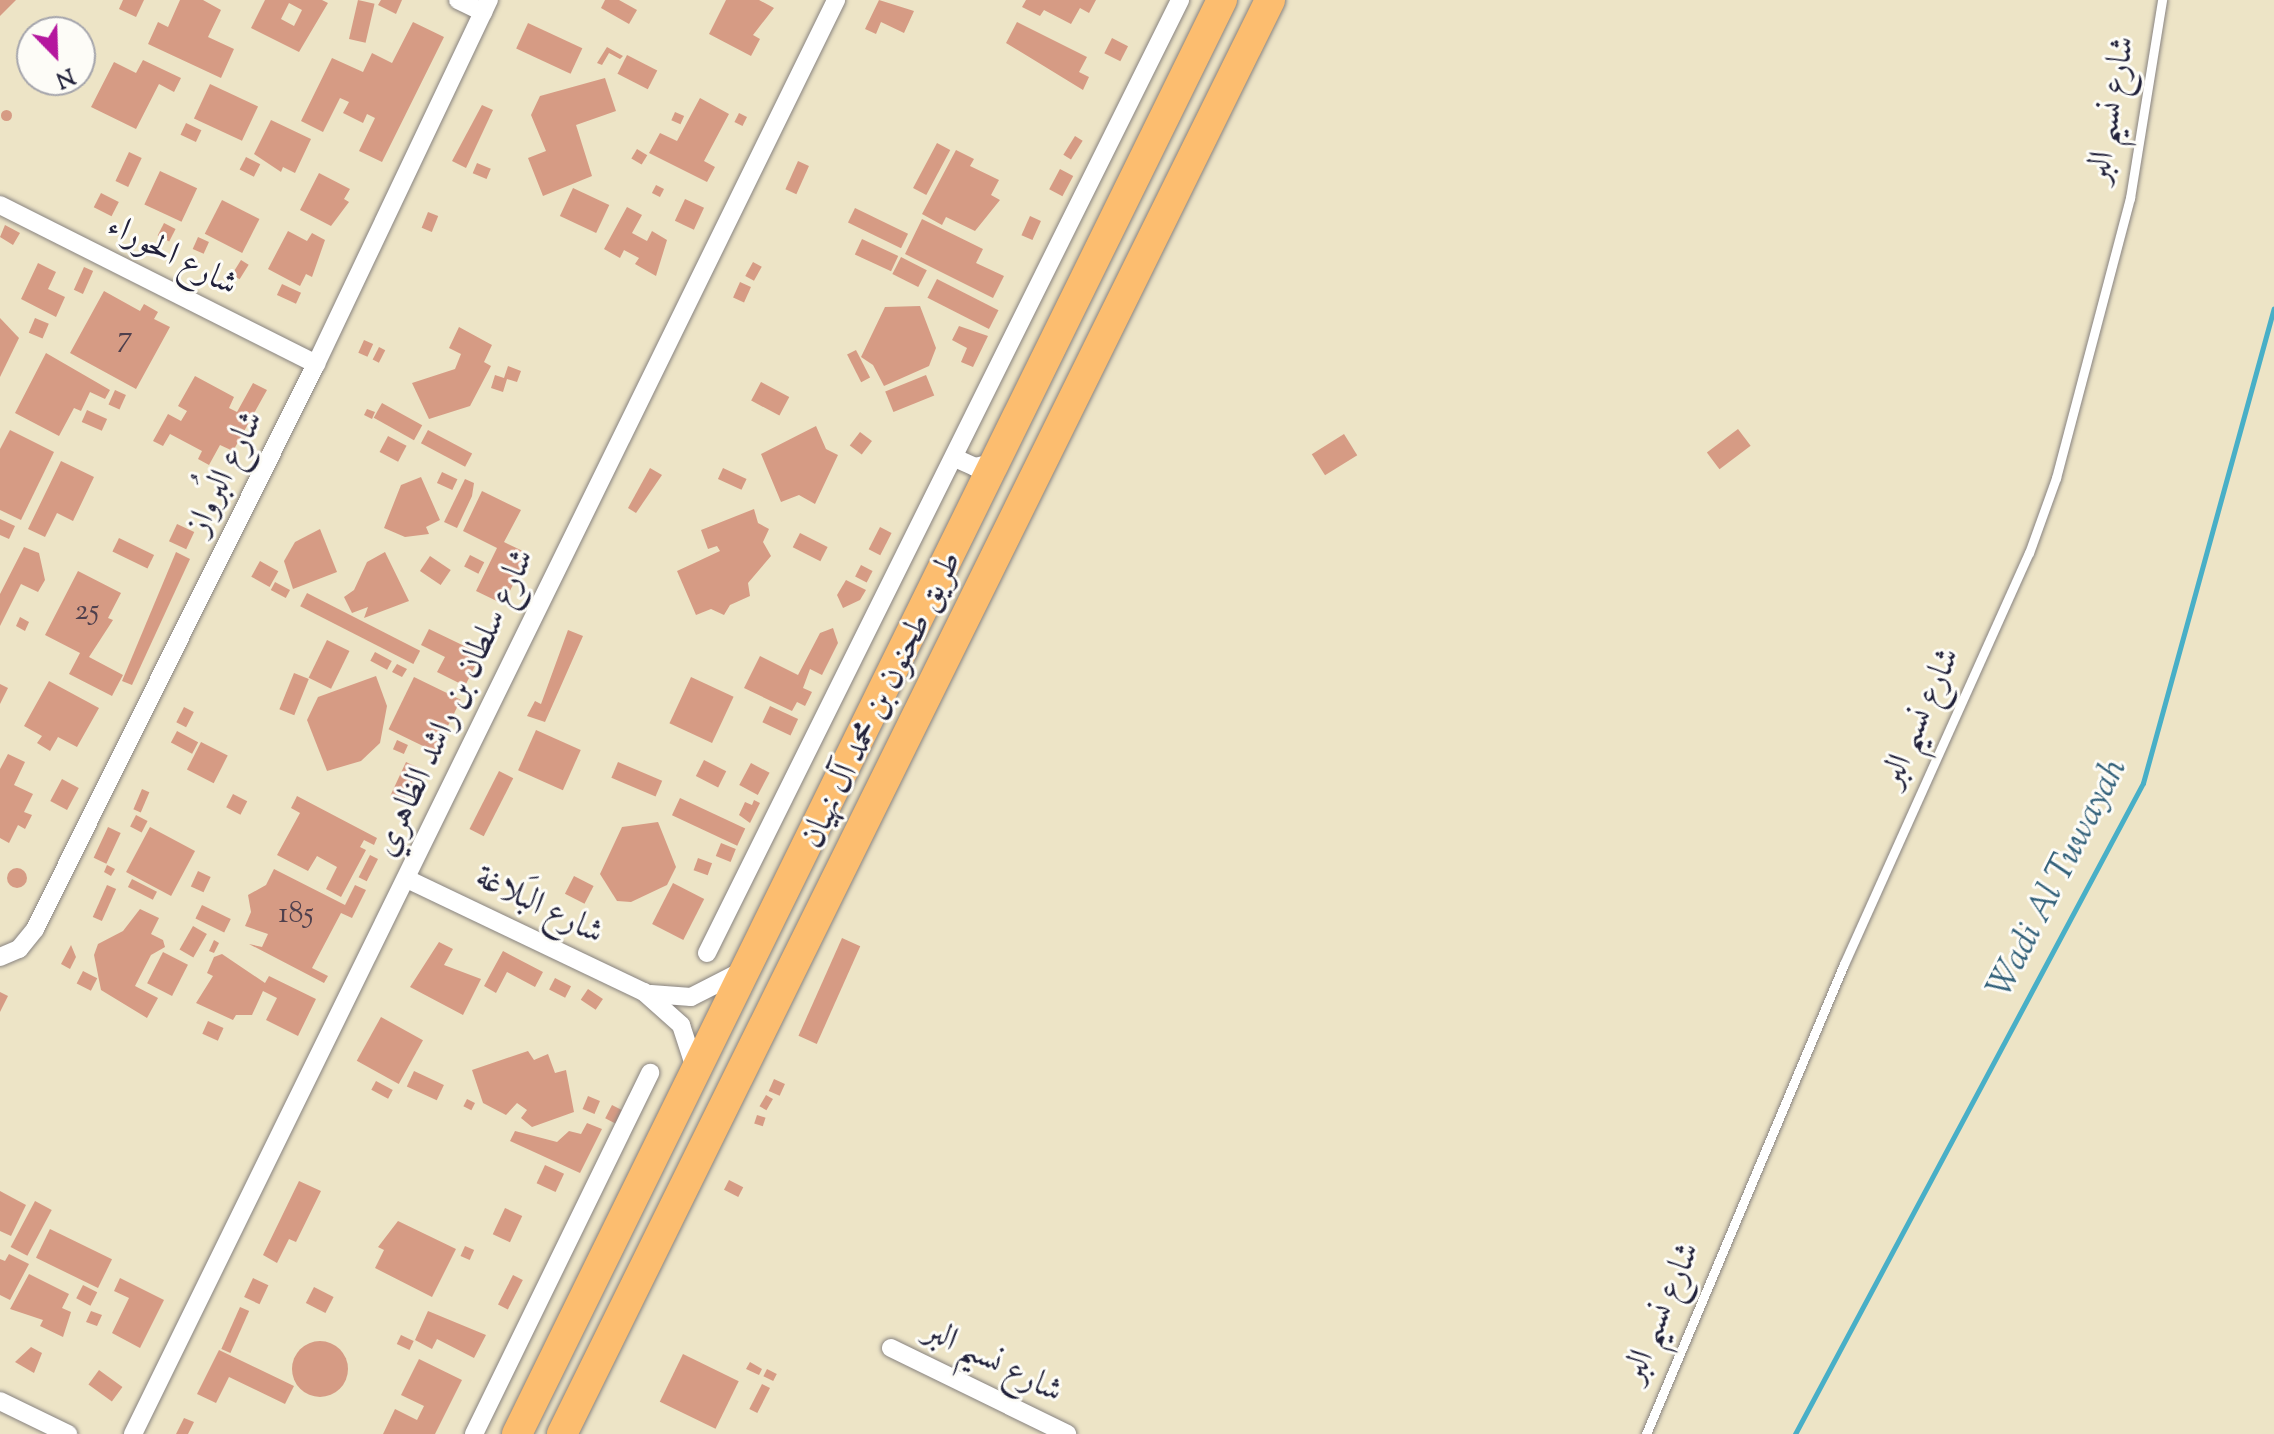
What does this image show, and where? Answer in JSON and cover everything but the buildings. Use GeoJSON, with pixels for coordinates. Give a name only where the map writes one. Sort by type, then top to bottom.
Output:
{"type":"FeatureCollection","features":[{"type":"Feature","properties":{"kind":"main road","name":"طريق طحنون بن محمد آل نهيان"},"geometry":{"type":"LineString","coordinates":[[517,1434],[1222,0]]}},
{"type":"Feature","properties":{"kind":"main road","name":"طريق طحنون بن محمد آل نهيان"},"geometry":{"type":"LineString","coordinates":[[562,1434],[1270,0]]}},
{"type":"Feature","properties":{"kind":"main road"},"geometry":{"type":"LineString","coordinates":[[998,550],[1011,492],[1081,341],[1080,328],[1067,313]]}},
{"type":"Feature","properties":{"kind":"street"},"geometry":{"type":"LineString","coordinates":[[458,0],[486,6]]}},
{"type":"Feature","properties":{"kind":"street","name":"شارع سلطان بن راشد الظاهري"},"geometry":{"type":"LineString","coordinates":[[133,1434],[407,879],[490,696],[836,0]]}},
{"type":"Feature","properties":{"kind":"street"},"geometry":{"type":"LineString","coordinates":[[707,953],[1180,0]]}},
{"type":"Feature","properties":{"kind":"street","name":"شارع البُرواز"},"geometry":{"type":"LineString","coordinates":[[0,957],[19,949],[35,929],[316,364],[486,6]]}},
{"type":"Feature","properties":{"kind":"street","name":"شارع الحوراء"},"geometry":{"type":"LineString","coordinates":[[0,205],[316,364]]}},
{"type":"Feature","properties":{"kind":"street"},"geometry":{"type":"LineString","coordinates":[[952,464],[975,467],[997,462]]}},
{"type":"Feature","properties":{"kind":"street"},"geometry":{"type":"LineString","coordinates":[[952,464],[968,481],[978,501]]}},
{"type":"Feature","properties":{"kind":"street","name":"شارع البَلاغة"},"geometry":{"type":"LineString","coordinates":[[407,879],[644,992],[681,1025],[695,1068]]}},
{"type":"Feature","properties":{"kind":"street","name":"شارع البَلاغة"},"geometry":{"type":"LineString","coordinates":[[644,992],[691,997],[744,969]]}},
{"type":"Feature","properties":{"kind":"street"},"geometry":{"type":"LineString","coordinates":[[474,1434],[650,1073]]}},
{"type":"Feature","properties":{"kind":"street","name":"شارع نسيم البر"},"geometry":{"type":"LineString","coordinates":[[891,1348],[1067,1434]]}},
{"type":"Feature","properties":{"kind":"street"},"geometry":{"type":"LineString","coordinates":[[0,1401],[68,1434]]}},
{"type":"Feature","properties":{"kind":"lane","name":"شارع نسيم البر"},"geometry":{"type":"LineString","coordinates":[[1646,1434],[1844,964],[2035,538],[2056,478],[2130,198],[2162,0]]}},
{"type":"Feature","properties":{"kind":"waterway","name":"Wadi Al Tuwayah"},"geometry":{"type":"LineString","coordinates":[[1795,1434],[2143,783],[2274,309]]}}]}
